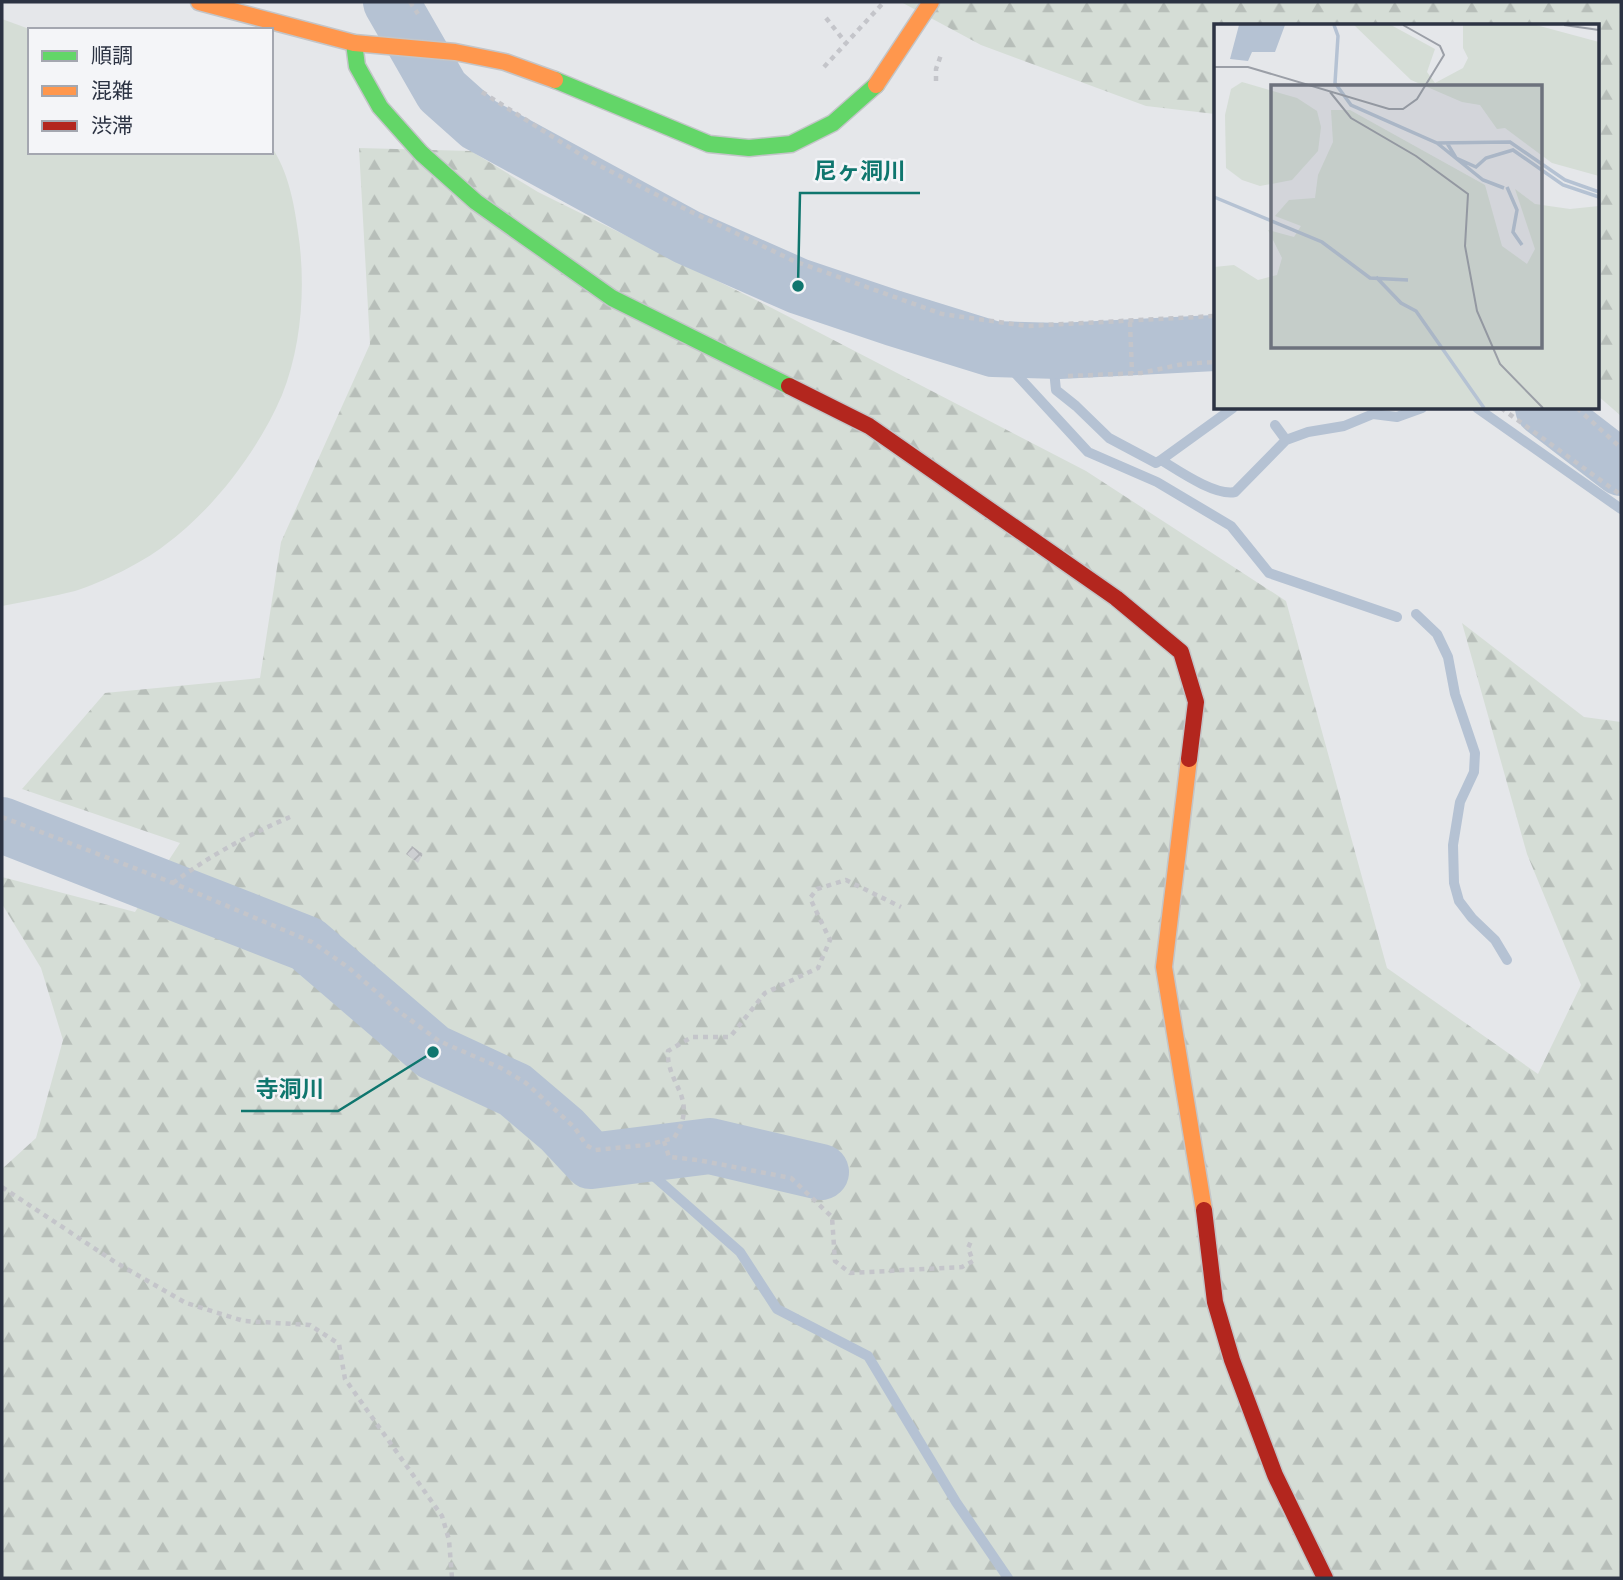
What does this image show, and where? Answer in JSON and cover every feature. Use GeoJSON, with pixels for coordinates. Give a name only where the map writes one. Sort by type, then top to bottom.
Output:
{"type":"FeatureCollection","features":[{"type":"Feature","properties":{"kind":"street"},"geometry":{"type":"LineString","coordinates":[[200,2],[355,43],[455,52],[505,62],[709,144],[749,148],[791,144],[833,123],[877,83],[931,2]]}},
{"type":"Feature","properties":{"kind":"street"},"geometry":{"type":"LineString","coordinates":[[355,43],[357,66],[380,107],[421,153],[476,201],[612,298],[869,426],[1116,598],[1181,652],[1196,702],[1164,967],[1202,1199],[1215,1302],[1232,1360],[1275,1475],[1325,1578]]}},
{"type":"Feature","properties":{"kind":"path"},"geometry":{"type":"LineString","coordinates":[[824,67],[884,2]]}},
{"type":"Feature","properties":{"kind":"path"},"geometry":{"type":"LineString","coordinates":[[826,18],[846,43]]}},
{"type":"Feature","properties":{"kind":"path"},"geometry":{"type":"LineString","coordinates":[[477,85],[485,96],[594,163],[690,211],[807,265],[942,314],[1027,326],[1214,316]]}},
{"type":"Feature","properties":{"kind":"path"},"geometry":{"type":"LineString","coordinates":[[1130,321],[1132,373]]}},
{"type":"Feature","properties":{"kind":"path"},"geometry":{"type":"LineString","coordinates":[[1068,376],[1132,373],[1183,364],[1214,362]]}},
{"type":"Feature","properties":{"kind":"path"},"geometry":{"type":"LineString","coordinates":[[1504,410],[1621,495]]}},
{"type":"Feature","properties":{"kind":"path"},"geometry":{"type":"LineString","coordinates":[[1579,410],[1621,448]]}},
{"type":"Feature","properties":{"kind":"path"},"geometry":{"type":"LineString","coordinates":[[2,817],[173,883],[312,942],[349,968],[397,1010],[439,1041],[501,1068],[526,1083],[575,1128],[586,1145],[595,1150],[647,1145],[674,1138],[682,1127],[684,1106],[680,1088],[667,1065],[668,1051],[692,1037],[730,1037],[765,993],[818,968],[830,940],[810,898],[817,889],[846,880],[901,907]]}},
{"type":"Feature","properties":{"kind":"path"},"geometry":{"type":"LineString","coordinates":[[173,883],[204,859],[290,817]]}},
{"type":"Feature","properties":{"kind":"path"},"geometry":{"type":"LineString","coordinates":[[664,1140],[668,1157],[791,1178],[832,1217],[835,1261],[850,1273],[962,1267],[973,1261],[968,1248],[972,1238]]}},
{"type":"Feature","properties":{"kind":"path"},"geometry":{"type":"LineString","coordinates":[[2,1187],[115,1262],[186,1303],[244,1321],[310,1325],[339,1344],[345,1378],[442,1516],[449,1539],[452,1578]]}},
{"type":"Feature","properties":{"kind":"green space"},"geometry":{"type":"Polygon","coordinates":[[[901,2],[1621,2],[1621,416],[1598,396],[1598,24],[1214,24],[1214,114],[1146,106],[981,45],[901,2]]]}},
{"type":"Feature","properties":{"kind":"green space"},"geometry":{"type":"Polygon","coordinates":[[[2,19],[28,29],[28,154],[273,154],[273,150],[286,176],[292,198],[300,252],[302,293],[294,356],[282,395],[247,458],[201,514],[156,552],[110,577],[75,591],[2,606],[2,19]]]}},
{"type":"Feature","properties":{"kind":"green space"},"geometry":{"type":"Polygon","coordinates":[[[359,148],[471,151],[538,192],[768,306],[1086,471],[1286,601],[1387,968],[1538,1074],[1581,985],[1527,854],[1462,623],[1584,717],[1621,722],[1621,1578],[2,1578],[2,1169],[36,1138],[63,1040],[41,968],[2,904],[2,877],[135,912],[180,843],[22,789],[105,693],[260,678],[281,542],[370,344],[359,148]]]}},
{"type":"Feature","properties":{"kind":"building"},"geometry":{"type":"Polygon","coordinates":[[[412,846],[423,854],[418,863],[406,854],[412,846]]]}},
{"type":"Feature","properties":{"kind":"waterway"},"geometry":{"type":"LineString","coordinates":[[391,2],[442,91],[479,124],[687,237],[798,286],[993,349],[1059,351],[1214,343]]}},
{"type":"Feature","properties":{"kind":"waterway"},"geometry":{"type":"LineString","coordinates":[[993,349],[1088,452],[1157,482],[1231,526],[1269,573],[1397,617]]}},
{"type":"Feature","properties":{"kind":"waterway"},"geometry":{"type":"LineString","coordinates":[[1052,351],[1056,390],[1109,438],[1156,463],[1161,460],[1197,482],[1227,492],[1235,492],[1286,440],[1308,432],[1344,426],[1373,414],[1397,417],[1416,410]]}},
{"type":"Feature","properties":{"kind":"waterway"},"geometry":{"type":"LineString","coordinates":[[1161,460],[1230,410]]}},
{"type":"Feature","properties":{"kind":"waterway"},"geometry":{"type":"LineString","coordinates":[[1480,410],[1621,509]]}},
{"type":"Feature","properties":{"kind":"waterway"},"geometry":{"type":"LineString","coordinates":[[1546,410],[1621,468]]}},
{"type":"Feature","properties":{"kind":"waterway"},"geometry":{"type":"LineString","coordinates":[[1275,425],[1286,440]]}},
{"type":"Feature","properties":{"kind":"waterway"},"geometry":{"type":"LineString","coordinates":[[1416,614],[1437,634],[1448,657],[1455,694],[1475,753],[1474,772],[1460,802],[1453,845],[1454,883],[1459,901],[1495,940],[1507,960]]}},
{"type":"Feature","properties":{"kind":"waterway"},"geometry":{"type":"LineString","coordinates":[[2,825],[307,944],[433,1052],[515,1090],[562,1130],[591,1161],[710,1146],[821,1172]]}},
{"type":"Feature","properties":{"kind":"waterway"},"geometry":{"type":"LineString","coordinates":[[631,1156],[740,1252],[777,1309],[868,1356],[956,1502],[1008,1578]]}},
{"type":"Feature","properties":{"kind":"traffic: fast"},"geometry":{"type":"LineString","coordinates":[[354,43],[357,66],[380,107],[421,153],[476,202],[612,298],[789,386]]}},
{"type":"Feature","properties":{"kind":"traffic: fast"},"geometry":{"type":"LineString","coordinates":[[555,80],[709,144],[749,148],[791,144],[833,123],[876,85]]}},
{"type":"Feature","properties":{"kind":"traffic: slow"},"geometry":{"type":"LineString","coordinates":[[199,2],[354,43],[455,52],[505,62],[555,80]]}},
{"type":"Feature","properties":{"kind":"traffic: slow"},"geometry":{"type":"LineString","coordinates":[[876,85],[931,2]]}},
{"type":"Feature","properties":{"kind":"traffic: slow"},"geometry":{"type":"LineString","coordinates":[[1189,759],[1164,967],[1204,1210]]}},
{"type":"Feature","properties":{"kind":"traffic: jam"},"geometry":{"type":"LineString","coordinates":[[789,386],[869,426],[1116,598],[1181,652],[1196,702],[1189,759]]}},
{"type":"Feature","properties":{"kind":"traffic: jam"},"geometry":{"type":"LineString","coordinates":[[1204,1210],[1215,1302],[1232,1360],[1275,1475],[1325,1578]]}},
{"type":"Feature","properties":{"kind":"place","name":"尼ヶ洞川"},"geometry":{"type":"Point","coordinates":[798,286]}},
{"type":"Feature","properties":{"kind":"place","name":"寺洞川"},"geometry":{"type":"Point","coordinates":[433,1052]}}]}
